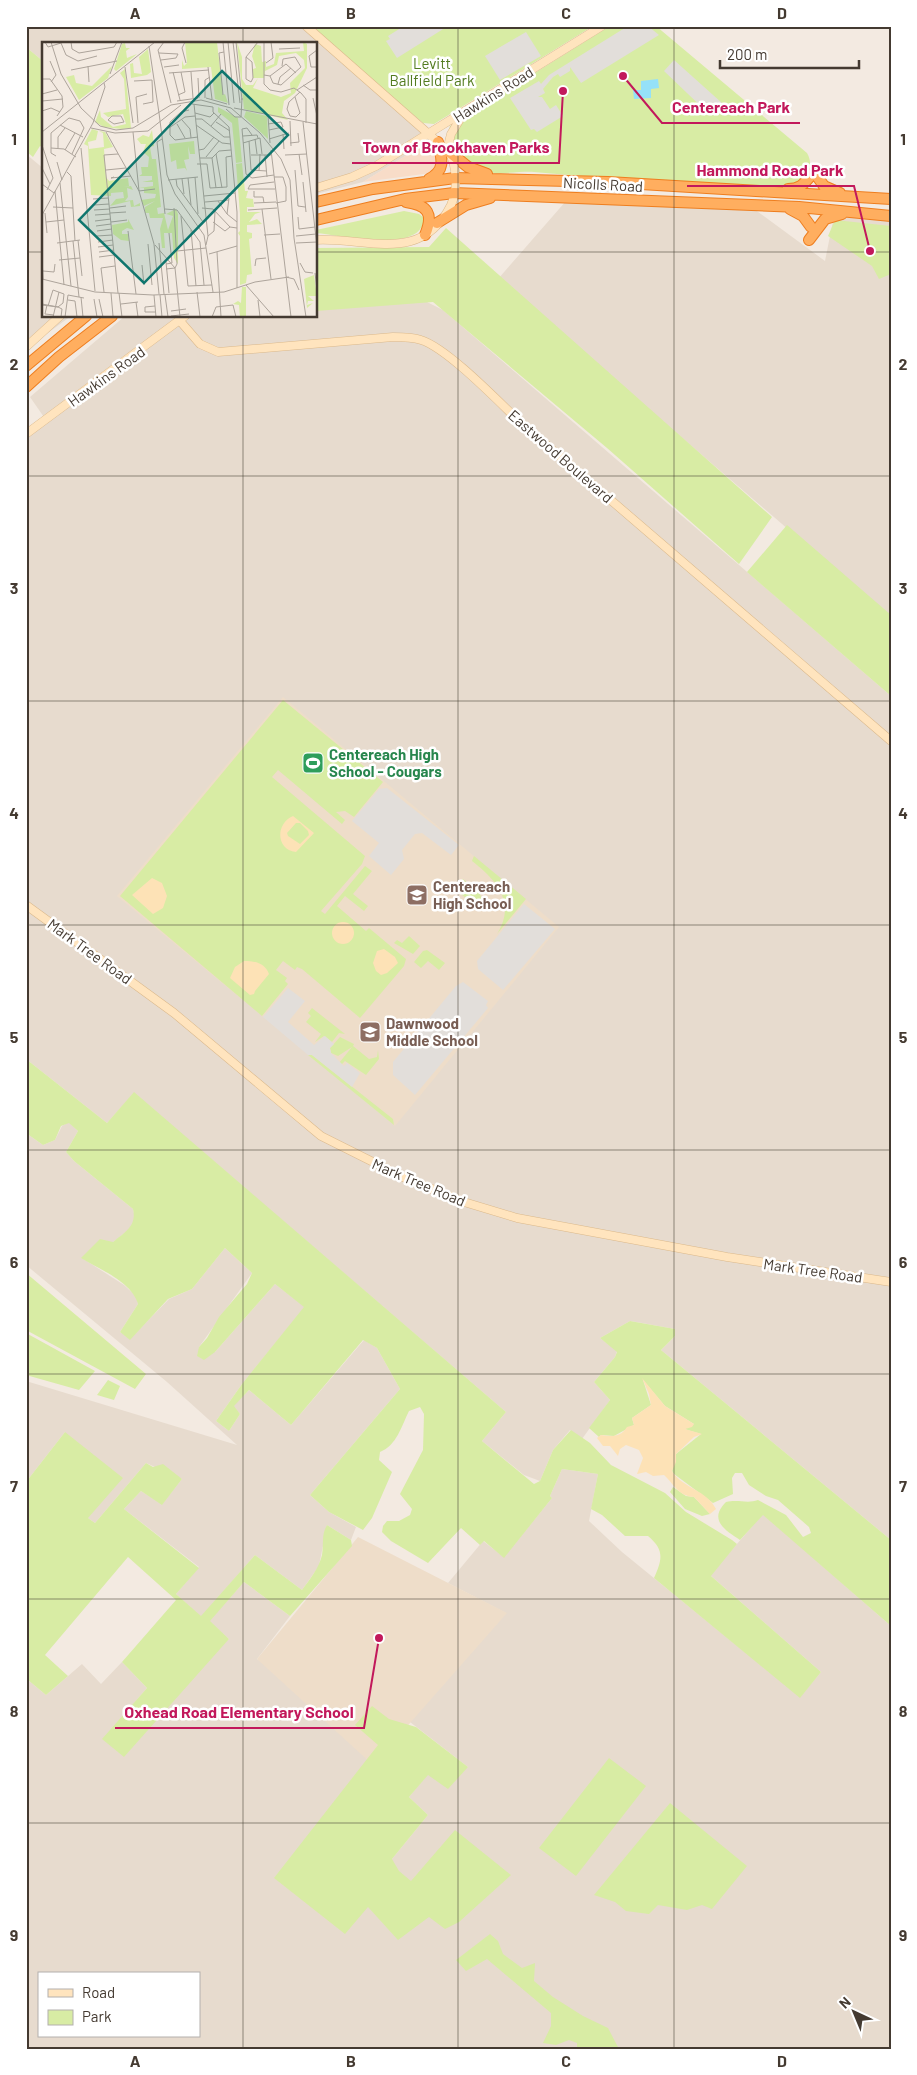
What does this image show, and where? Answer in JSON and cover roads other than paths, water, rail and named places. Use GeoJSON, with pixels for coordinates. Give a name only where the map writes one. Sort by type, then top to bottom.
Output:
{"type":"FeatureCollection","features":[{"type":"Feature","properties":{"kind":"highway"},"geometry":{"type":"LineString","coordinates":[[426,180],[436,175],[442,166],[438,142]]}},
{"type":"Feature","properties":{"kind":"highway"},"geometry":{"type":"LineString","coordinates":[[447,150],[476,171],[498,178]]}},
{"type":"Feature","properties":{"kind":"highway"},"geometry":{"type":"LineString","coordinates":[[769,191],[796,189],[803,185],[814,172],[829,189],[851,197]]}},
{"type":"Feature","properties":{"kind":"highway","name":"Nicolls Road"},"geometry":{"type":"LineString","coordinates":[[318,202],[373,189],[426,180],[455,178],[608,182],[891,199]]}},
{"type":"Feature","properties":{"kind":"highway","name":"Nicolls Road"},"geometry":{"type":"LineString","coordinates":[[318,220],[395,201],[454,193],[784,207],[858,211],[891,216]]}},
{"type":"Feature","properties":{"kind":"highway"},"geometry":{"type":"LineString","coordinates":[[437,223],[466,205],[503,196]]}},
{"type":"Feature","properties":{"kind":"highway"},"geometry":{"type":"LineString","coordinates":[[395,201],[417,204],[425,209],[430,219],[425,235]]}},
{"type":"Feature","properties":{"kind":"highway"},"geometry":{"type":"LineString","coordinates":[[784,207],[803,216],[811,227]]}},
{"type":"Feature","properties":{"kind":"highway"},"geometry":{"type":"LineString","coordinates":[[809,240],[825,219],[858,211]]}},
{"type":"Feature","properties":{"kind":"highway"},"geometry":{"type":"LineString","coordinates":[[26,366],[84,318]]}},
{"type":"Feature","properties":{"kind":"highway"},"geometry":{"type":"LineString","coordinates":[[26,387],[109,318]]}},
{"type":"Feature","properties":{"kind":"street"},"geometry":{"type":"LineString","coordinates":[[299,26],[447,150],[451,158],[455,178],[454,193],[444,216],[425,235],[411,242],[386,246],[356,241],[318,240]]}},
{"type":"Feature","properties":{"kind":"street"},"geometry":{"type":"LineString","coordinates":[[306,26],[349,66]]}},
{"type":"Feature","properties":{"kind":"street","name":"Hawkins Road"},"geometry":{"type":"LineString","coordinates":[[318,187],[367,171],[602,26]]}},
{"type":"Feature","properties":{"kind":"street"},"geometry":{"type":"LineString","coordinates":[[447,150],[448,140],[456,124],[469,109]]}},
{"type":"Feature","properties":{"kind":"street"},"geometry":{"type":"LineString","coordinates":[[26,347],[58,318]]}},
{"type":"Feature","properties":{"kind":"street","name":"Hawkins Road"},"geometry":{"type":"LineString","coordinates":[[26,434],[182,318]]}},
{"type":"Feature","properties":{"kind":"street","name":"Eastwood Boulevard"},"geometry":{"type":"LineString","coordinates":[[182,318],[200,344],[218,352],[238,352],[394,337],[414,338],[427,342],[473,379],[520,422],[891,741]]}},
{"type":"Feature","properties":{"kind":"street","name":"Mark Tree Road"},"geometry":{"type":"LineString","coordinates":[[26,905],[174,1013],[321,1136],[405,1178],[464,1202],[517,1218],[727,1256],[891,1282]]}},
{"type":"Feature","properties":{"kind":"water"},"geometry":{"type":"Polygon","coordinates":[[[658,79],[659,88],[651,89],[651,98],[634,99],[633,90],[641,90],[641,81],[658,79]]]}},
{"type":"Feature","properties":{"kind":"place","name":"Centereach Park"},"geometry":{"type":"Point","coordinates":[623,76]}},
{"type":"Feature","properties":{"kind":"place","name":"Town of Brookhaven Parks"},"geometry":{"type":"Point","coordinates":[563,91]}},
{"type":"Feature","properties":{"kind":"place","name":"Hammond Road Park"},"geometry":{"type":"Point","coordinates":[870,251]}},
{"type":"Feature","properties":{"kind":"place","name":"Centereach High School - Cougars"},"geometry":{"type":"Point","coordinates":[313,763]}},
{"type":"Feature","properties":{"kind":"place","name":"Centereach High School"},"geometry":{"type":"Point","coordinates":[417,895]}},
{"type":"Feature","properties":{"kind":"place","name":"Dawnwood Middle School"},"geometry":{"type":"Point","coordinates":[370,1032]}},
{"type":"Feature","properties":{"kind":"place","name":"Oxhead Road Elementary School"},"geometry":{"type":"Point","coordinates":[379,1638]}},
{"type":"Feature","properties":{"kind":"park label","name":"Levitt Ballfield Park"},"geometry":{"type":"Point","coordinates":[432,72]}}]}
